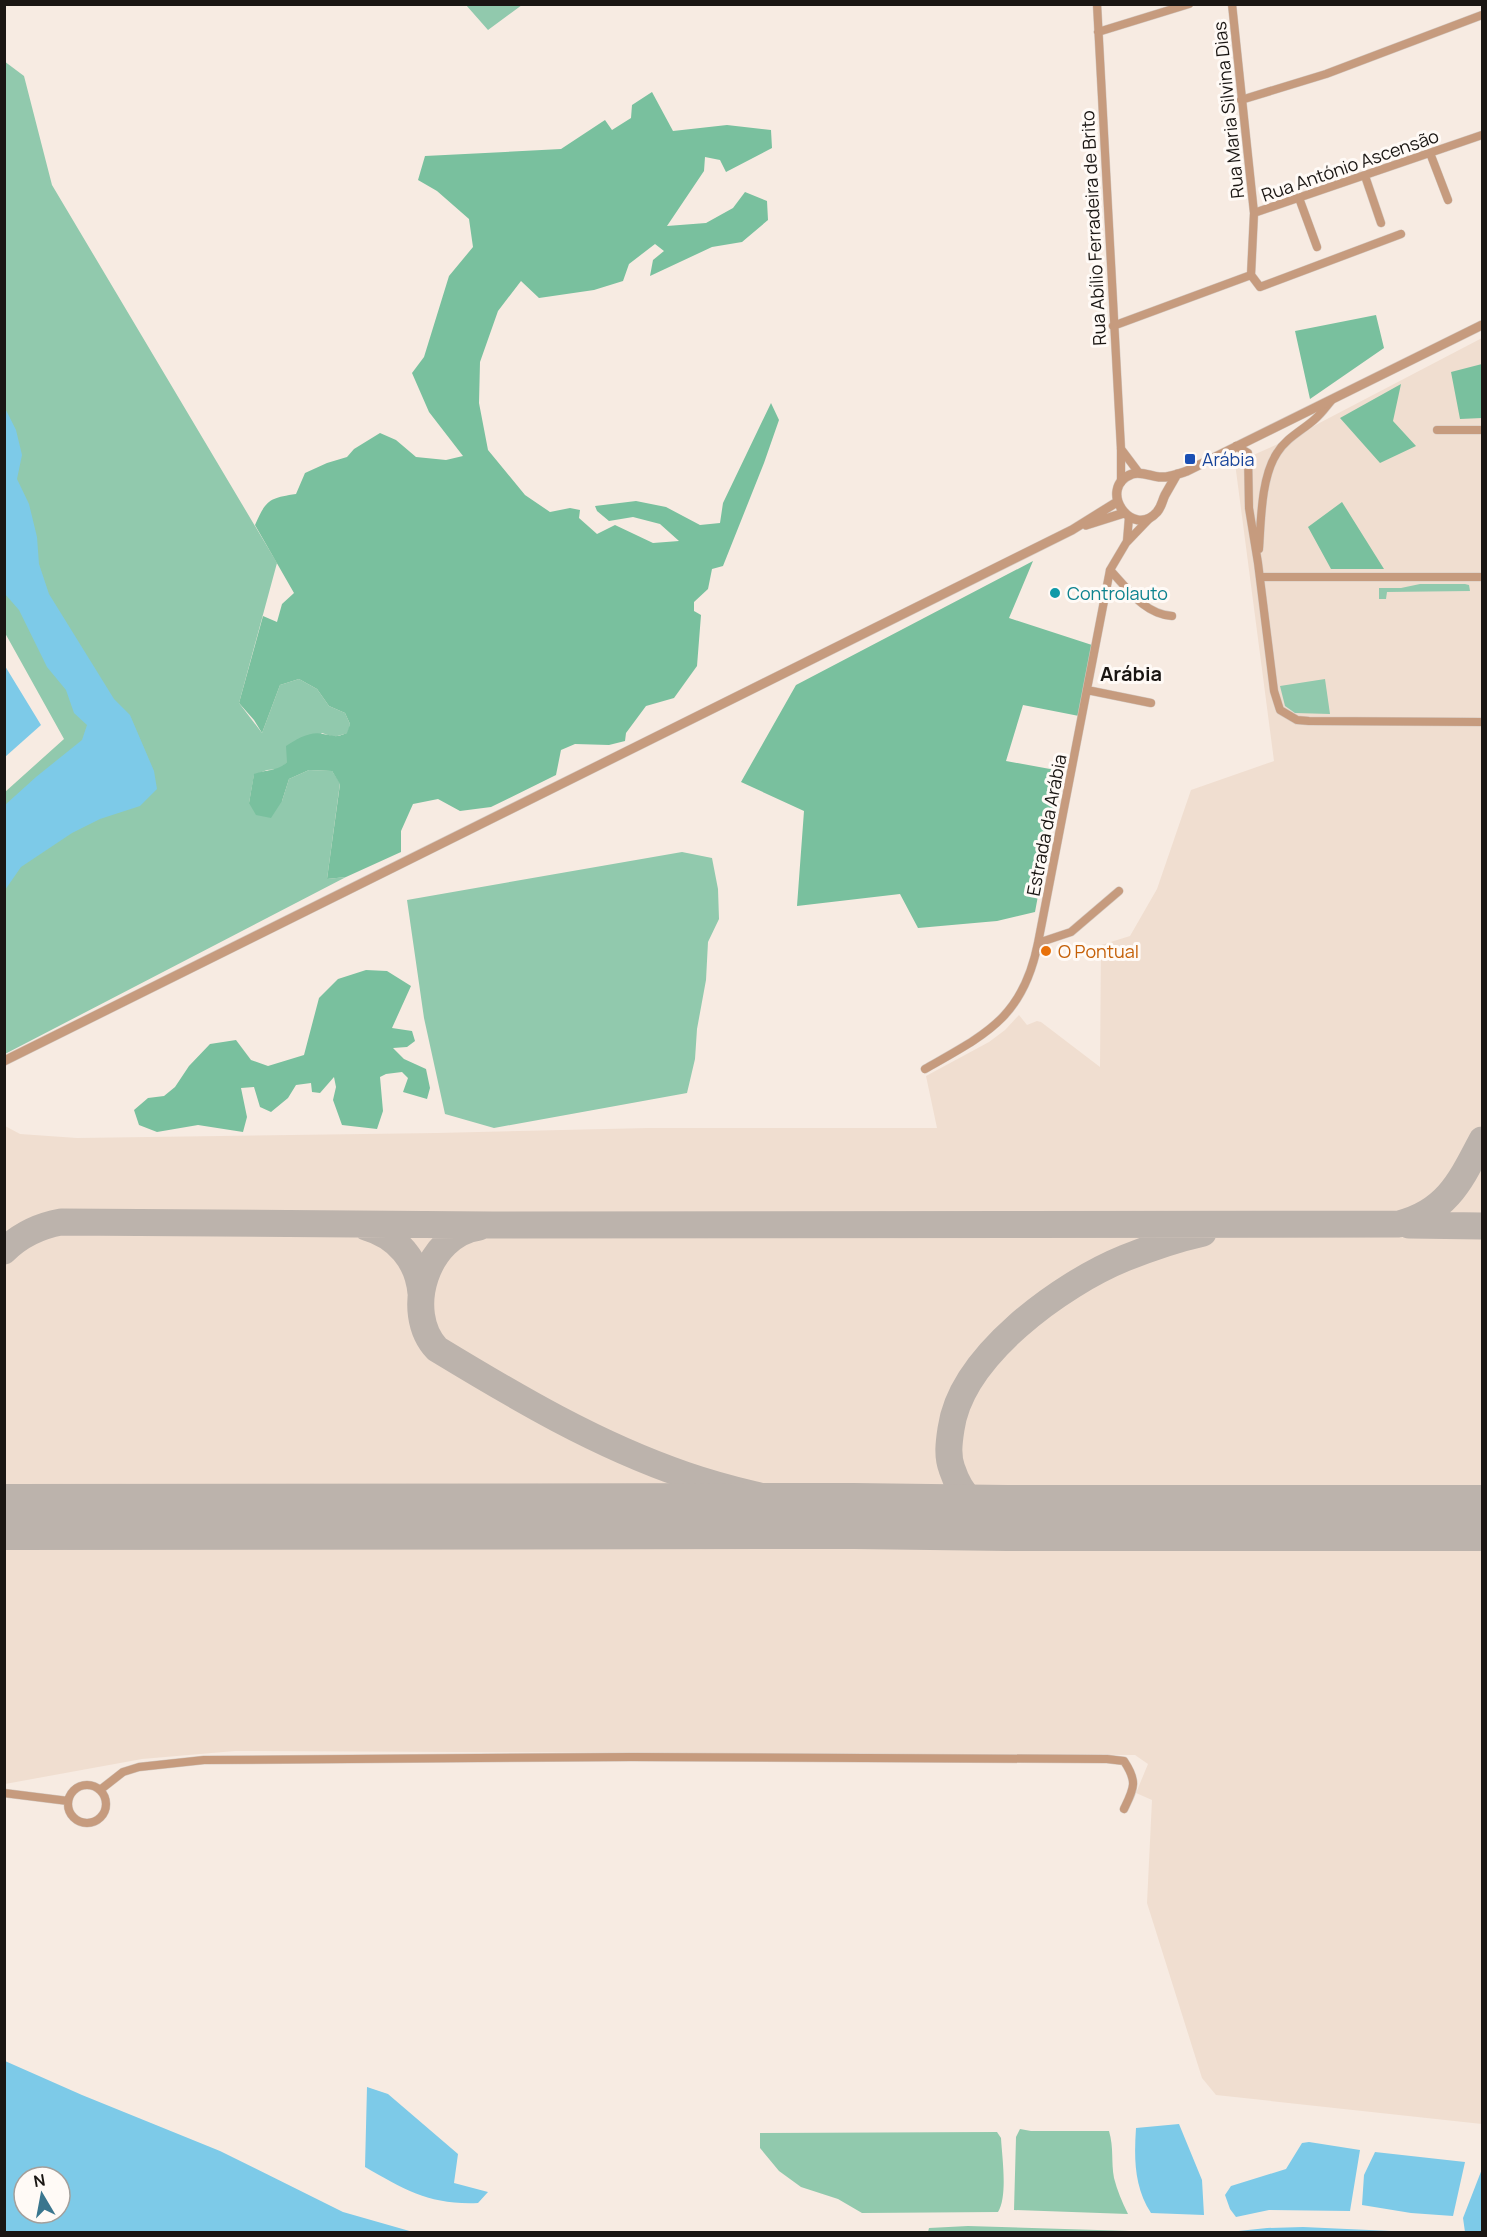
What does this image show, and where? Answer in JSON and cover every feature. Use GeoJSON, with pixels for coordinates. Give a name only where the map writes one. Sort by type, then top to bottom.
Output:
{"type":"FeatureCollection","features":[{"type":"Feature","properties":{"kind":"street","name":"Rua Abílio Ferradeira de Brito"},"geometry":{"type":"LineString","coordinates":[[1097,4],[1121,482]]}},
{"type":"Feature","properties":{"kind":"street"},"geometry":{"type":"LineString","coordinates":[[1098,32],[1189,4]]}},
{"type":"Feature","properties":{"kind":"street","name":"Rua Maria Silvina Dias"},"geometry":{"type":"LineString","coordinates":[[1232,4],[1254,213]]}},
{"type":"Feature","properties":{"kind":"street"},"geometry":{"type":"LineString","coordinates":[[1241,100],[1326,74],[1482,15]]}},
{"type":"Feature","properties":{"kind":"street","name":"Rua António Ascensão"},"geometry":{"type":"LineString","coordinates":[[1251,275],[1254,213],[1482,135]]}},
{"type":"Feature","properties":{"kind":"street"},"geometry":{"type":"LineString","coordinates":[[1430,153],[1448,200]]}},
{"type":"Feature","properties":{"kind":"street"},"geometry":{"type":"LineString","coordinates":[[1365,176],[1381,223]]}},
{"type":"Feature","properties":{"kind":"street"},"geometry":{"type":"LineString","coordinates":[[1299,198],[1317,248]]}},
{"type":"Feature","properties":{"kind":"street"},"geometry":{"type":"LineString","coordinates":[[1113,326],[1251,275],[1260,287],[1401,234]]}},
{"type":"Feature","properties":{"kind":"street"},"geometry":{"type":"LineString","coordinates":[[1126,543],[1126,515],[1117,501],[1117,495],[1121,482],[1130,475],[1144,474],[1162,477],[1177,474],[1482,325]]}},
{"type":"Feature","properties":{"kind":"street"},"geometry":{"type":"LineString","coordinates":[[1258,563],[1262,508],[1272,461],[1281,448],[1314,420],[1332,399]]}},
{"type":"Feature","properties":{"kind":"street"},"geometry":{"type":"LineString","coordinates":[[1437,430],[1482,430]]}},
{"type":"Feature","properties":{"kind":"street"},"geometry":{"type":"LineString","coordinates":[[1236,446],[1248,453],[1249,508],[1274,691],[1280,710],[1297,720],[1482,722]]}},
{"type":"Feature","properties":{"kind":"street"},"geometry":{"type":"LineString","coordinates":[[1121,449],[1144,474],[1158,481],[1164,498]]}},
{"type":"Feature","properties":{"kind":"street"},"geometry":{"type":"LineString","coordinates":[[1126,543],[1160,509],[1177,474]]}},
{"type":"Feature","properties":{"kind":"street"},"geometry":{"type":"LineString","coordinates":[[4,1061],[1072,530],[1117,501]]}},
{"type":"Feature","properties":{"kind":"street"},"geometry":{"type":"LineString","coordinates":[[1072,530],[1126,515],[1136,519],[1150,518]]}},
{"type":"Feature","properties":{"kind":"street","name":"Estrada da Arábia"},"geometry":{"type":"LineString","coordinates":[[925,1069],[977,1039],[997,1024],[1022,993],[1029,978],[1038,944],[1110,570],[1126,543]]}},
{"type":"Feature","properties":{"kind":"street"},"geometry":{"type":"LineString","coordinates":[[1110,570],[1148,610],[1159,615],[1172,616]]}},
{"type":"Feature","properties":{"kind":"street"},"geometry":{"type":"LineString","coordinates":[[1260,577],[1482,577]]}},
{"type":"Feature","properties":{"kind":"street"},"geometry":{"type":"LineString","coordinates":[[1087,690],[1151,703]]}},
{"type":"Feature","properties":{"kind":"street"},"geometry":{"type":"LineString","coordinates":[[1038,944],[1071,932],[1119,891]]}},
{"type":"Feature","properties":{"kind":"street"},"geometry":{"type":"LineString","coordinates":[[100,1790],[123,1772],[139,1767],[204,1760],[631,1757],[1107,1759],[1124,1761],[1131,1771],[1135,1786],[1124,1809]]}},
{"type":"Feature","properties":{"kind":"street"},"geometry":{"type":"LineString","coordinates":[[82,1785],[94,1786],[100,1790],[105,1799],[101,1816],[91,1822],[74,1818],[68,1807],[73,1791],[82,1785]]}},
{"type":"Feature","properties":{"kind":"street"},"geometry":{"type":"LineString","coordinates":[[4,1793],[68,1801]]}},
{"type":"Feature","properties":{"kind":"shaded area"},"geometry":{"type":"Polygon","coordinates":[[[1482,338],[1482,2124],[1216,2095],[1202,2078],[1147,1903],[1152,1800],[1136,1793],[1148,1764],[1135,1755],[235,1751],[142,1759],[5,1784],[5,1126],[20,1134],[77,1138],[648,1128],[937,1128],[926,1076],[989,1042],[1019,1015],[1027,1025],[1037,1021],[1041,1022],[1100,1067],[1101,945],[1130,936],[1157,889],[1191,790],[1274,761],[1235,463],[1285,441],[1482,338]]]}},
{"type":"Feature","properties":{"kind":"green space"},"geometry":{"type":"Polygon","coordinates":[[[466,5],[522,5],[488,30],[466,5]]]}},
{"type":"Feature","properties":{"kind":"green space"},"geometry":{"type":"Polygon","coordinates":[[[4,61],[24,76],[52,185],[277,563],[239,703],[262,733],[280,685],[299,679],[317,689],[329,706],[345,713],[350,724],[348,733],[334,737],[322,733],[279,769],[267,770],[254,775],[249,803],[282,801],[289,779],[309,770],[332,771],[340,783],[327,879],[346,877],[5,1054],[5,792],[64,739],[5,633],[4,61]]]}},
{"type":"Feature","properties":{"kind":"green space"},"geometry":{"type":"Polygon","coordinates":[[[652,92],[673,131],[727,125],[771,130],[772,148],[726,172],[720,160],[705,157],[704,171],[667,226],[706,223],[733,208],[745,192],[767,201],[768,220],[742,242],[712,247],[650,276],[653,260],[664,251],[655,244],[629,264],[623,281],[594,290],[539,298],[521,281],[498,311],[480,362],[479,403],[488,450],[525,495],[550,512],[570,508],[580,510],[579,518],[597,534],[615,525],[653,543],[679,541],[660,524],[633,517],[609,521],[597,511],[595,506],[636,501],[666,507],[700,525],[720,523],[723,503],[771,403],[779,420],[764,463],[723,566],[712,569],[708,589],[694,602],[694,611],[701,615],[697,666],[674,698],[646,706],[626,733],[625,741],[609,745],[575,744],[561,750],[556,775],[491,807],[460,811],[438,799],[413,804],[401,831],[401,852],[346,877],[327,879],[340,784],[332,771],[309,770],[289,779],[282,801],[271,818],[256,815],[249,803],[254,774],[275,769],[287,762],[286,746],[299,738],[318,733],[343,735],[347,733],[350,724],[345,713],[329,706],[317,689],[299,679],[280,685],[262,733],[239,703],[263,616],[277,622],[282,604],[294,593],[255,525],[266,505],[274,499],[296,494],[305,473],[347,457],[354,449],[380,433],[396,440],[416,457],[446,460],[463,456],[429,412],[412,373],[424,357],[449,276],[473,247],[469,219],[437,191],[418,180],[425,156],[561,149],[605,120],[612,130],[631,118],[632,105],[652,92]]]}},
{"type":"Feature","properties":{"kind":"green space"},"geometry":{"type":"Polygon","coordinates":[[[1376,315],[1384,348],[1310,399],[1295,331],[1376,315]]]}},
{"type":"Feature","properties":{"kind":"green space"},"geometry":{"type":"Polygon","coordinates":[[[1482,364],[1482,418],[1460,419],[1451,372],[1482,364]]]}},
{"type":"Feature","properties":{"kind":"green space"},"geometry":{"type":"Polygon","coordinates":[[[1401,384],[1393,421],[1416,446],[1380,463],[1340,418],[1401,384]]]}},
{"type":"Feature","properties":{"kind":"green space"},"geometry":{"type":"Polygon","coordinates":[[[1342,502],[1384,569],[1331,569],[1308,527],[1342,502]]]}},
{"type":"Feature","properties":{"kind":"green space"},"geometry":{"type":"Polygon","coordinates":[[[1033,561],[1009,618],[1092,645],[1079,716],[1023,705],[1006,761],[1061,771],[1035,912],[997,921],[918,928],[900,894],[797,906],[804,811],[741,782],[796,685],[1033,561]]]}},
{"type":"Feature","properties":{"kind":"green space"},"geometry":{"type":"Polygon","coordinates":[[[1420,584],[1465,584],[1469,585],[1470,591],[1387,592],[1386,599],[1379,599],[1379,588],[1401,588],[1420,584]]]}},
{"type":"Feature","properties":{"kind":"green space"},"geometry":{"type":"Polygon","coordinates":[[[1325,679],[1330,714],[1295,713],[1285,706],[1280,686],[1325,679]]]}},
{"type":"Feature","properties":{"kind":"green space"},"geometry":{"type":"Polygon","coordinates":[[[682,852],[712,858],[718,889],[719,919],[708,942],[706,980],[697,1029],[695,1059],[687,1093],[494,1128],[445,1114],[424,1018],[407,900],[682,852]]]}},
{"type":"Feature","properties":{"kind":"green space"},"geometry":{"type":"Polygon","coordinates":[[[366,970],[387,971],[411,986],[392,1028],[412,1031],[415,1041],[407,1047],[393,1048],[404,1059],[426,1069],[430,1088],[427,1099],[403,1092],[408,1078],[402,1072],[386,1074],[380,1077],[383,1111],[377,1129],[342,1125],[333,1100],[336,1087],[334,1077],[320,1093],[312,1092],[311,1083],[296,1085],[288,1098],[271,1112],[260,1107],[254,1087],[241,1088],[247,1117],[243,1132],[198,1125],[157,1132],[139,1125],[134,1110],[148,1098],[164,1096],[175,1087],[189,1066],[210,1044],[236,1040],[251,1060],[268,1066],[304,1055],[319,998],[338,979],[366,970]]]}},
{"type":"Feature","properties":{"kind":"green space"},"geometry":{"type":"Polygon","coordinates":[[[1020,2129],[1109,2131],[1114,2178],[1128,2214],[1014,2210],[1016,2137],[1020,2129]]]}},
{"type":"Feature","properties":{"kind":"green space"},"geometry":{"type":"Polygon","coordinates":[[[997,2132],[1001,2138],[1004,2176],[1003,2196],[998,2212],[862,2213],[838,2199],[801,2187],[779,2171],[760,2148],[760,2133],[997,2132]]]}},
{"type":"Feature","properties":{"kind":"green space"},"geometry":{"type":"Polygon","coordinates":[[[968,2226],[1162,2232],[928,2232],[929,2228],[968,2226]]]}},
{"type":"Feature","properties":{"kind":"water"},"geometry":{"type":"Polygon","coordinates":[[[4,406],[16,430],[22,455],[17,479],[29,504],[37,537],[39,564],[49,594],[114,699],[130,715],[154,771],[157,789],[140,806],[100,819],[72,833],[21,867],[5,890],[5,805],[82,740],[87,725],[74,713],[66,690],[47,667],[19,610],[5,594],[4,406]]]}},
{"type":"Feature","properties":{"kind":"water"},"geometry":{"type":"Polygon","coordinates":[[[5,666],[41,725],[4,757],[5,666]]]}},
{"type":"Feature","properties":{"kind":"water"},"geometry":{"type":"Polygon","coordinates":[[[5,2061],[220,2151],[343,2212],[413,2232],[5,2232],[5,2061]]]}},
{"type":"Feature","properties":{"kind":"water"},"geometry":{"type":"Polygon","coordinates":[[[367,2087],[388,2094],[458,2154],[454,2183],[488,2192],[478,2203],[432,2199],[393,2183],[365,2167],[367,2087]]]}},
{"type":"Feature","properties":{"kind":"water"},"geometry":{"type":"Polygon","coordinates":[[[1179,2124],[1202,2180],[1204,2215],[1151,2213],[1138,2183],[1135,2161],[1136,2128],[1179,2124]]]}},
{"type":"Feature","properties":{"kind":"water"},"geometry":{"type":"Polygon","coordinates":[[[1309,2142],[1360,2150],[1350,2211],[1269,2210],[1236,2217],[1225,2195],[1231,2186],[1286,2169],[1302,2143],[1309,2142]]]}},
{"type":"Feature","properties":{"kind":"water"},"geometry":{"type":"Polygon","coordinates":[[[1375,2152],[1465,2162],[1453,2216],[1411,2213],[1362,2205],[1364,2175],[1375,2152]]]}},
{"type":"Feature","properties":{"kind":"water"},"geometry":{"type":"Polygon","coordinates":[[[1482,2169],[1482,2232],[1465,2232],[1463,2218],[1482,2169]]]}},
{"type":"Feature","properties":{"kind":"water"},"geometry":{"type":"Polygon","coordinates":[[[1303,2227],[1413,2232],[1229,2232],[1303,2227]]]}},
{"type":"Feature","properties":{"kind":"taxiway"},"geometry":{"type":"LineString","coordinates":[[4,1251],[31,1232],[61,1222],[492,1225],[1399,1224],[1415,1219],[1441,1203],[1459,1181],[1482,1140]]}},
{"type":"Feature","properties":{"kind":"taxiway"},"geometry":{"type":"LineString","coordinates":[[1409,1225],[1482,1226]]}},
{"type":"Feature","properties":{"kind":"taxiway"},"geometry":{"type":"LineString","coordinates":[[366,1227],[387,1236],[404,1251],[416,1270],[421,1293]]}},
{"type":"Feature","properties":{"kind":"taxiway"},"geometry":{"type":"LineString","coordinates":[[479,1227],[461,1233],[446,1244],[434,1259],[425,1277],[421,1296],[421,1315],[427,1333],[437,1349],[558,1419],[652,1463],[727,1488],[854,1516]]}},
{"type":"Feature","properties":{"kind":"taxiway"},"geometry":{"type":"LineString","coordinates":[[1007,1518],[987,1512],[972,1502],[960,1488],[950,1464],[951,1429],[959,1402],[973,1375],[1018,1326],[1072,1285],[1125,1258],[1203,1233]]}},
{"type":"Feature","properties":{"kind":"taxiway"},"geometry":{"type":"LineString","coordinates":[[4,1513],[18,1517]]}},
{"type":"Feature","properties":{"kind":"runway"},"geometry":{"type":"LineString","coordinates":[[4,1517],[1482,1518]]}},
{"type":"Feature","properties":{"kind":"place","name":"Arábia"},"geometry":{"type":"Point","coordinates":[1190,459]}},
{"type":"Feature","properties":{"kind":"place","name":"Controlauto"},"geometry":{"type":"Point","coordinates":[1055,593]}},
{"type":"Feature","properties":{"kind":"place","name":"O Pontual"},"geometry":{"type":"Point","coordinates":[1046,951]}},
{"type":"Feature","properties":{"kind":"district","name":"Arábia"},"geometry":{"type":"Point","coordinates":[1131,673]}}]}
